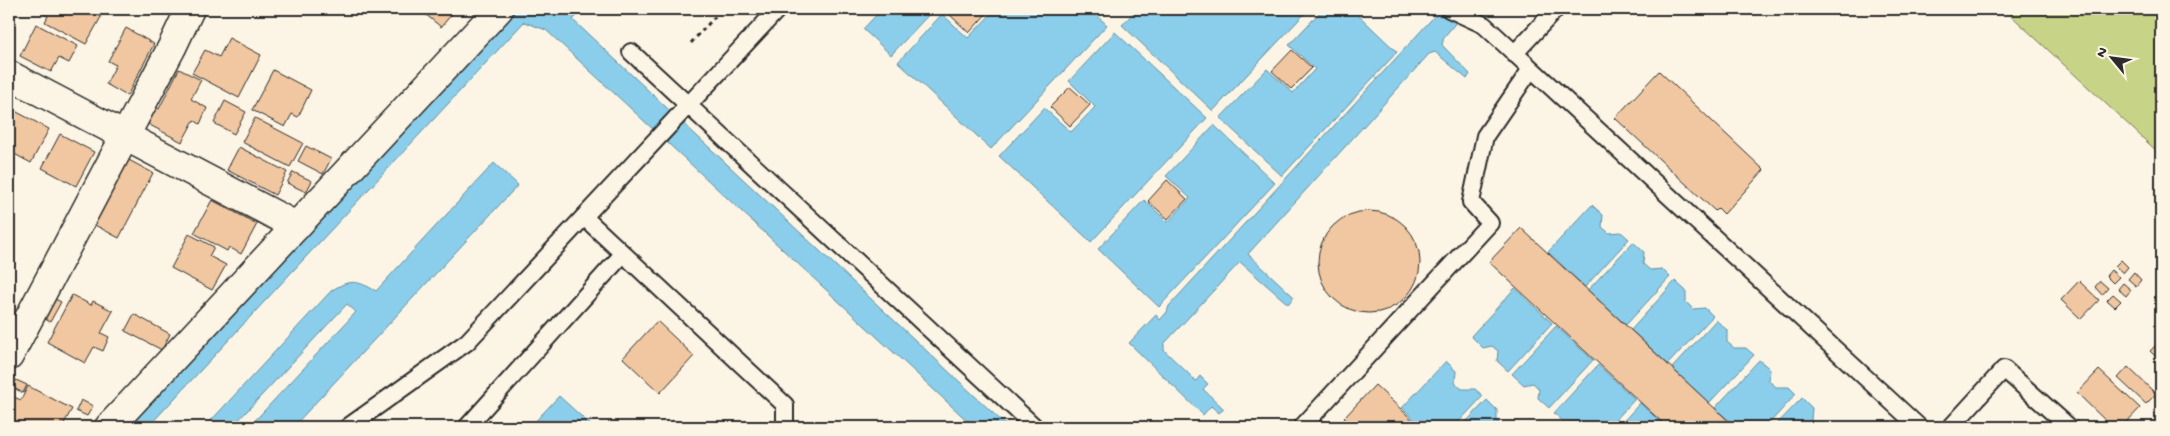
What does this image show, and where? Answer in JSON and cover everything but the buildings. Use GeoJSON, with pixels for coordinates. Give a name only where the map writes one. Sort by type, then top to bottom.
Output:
{"type":"FeatureCollection","features":[{"type":"Feature","properties":{"kind":"street"},"geometry":{"type":"LineString","coordinates":[[9,356],[190,9]]}},
{"type":"Feature","properties":{"kind":"street"},"geometry":{"type":"LineString","coordinates":[[109,427],[499,9]]}},
{"type":"Feature","properties":{"kind":"street"},"geometry":{"type":"LineString","coordinates":[[9,74],[296,226]]}},
{"type":"Feature","properties":{"kind":"lane"},"geometry":{"type":"LineString","coordinates":[[348,427],[467,342],[778,9]]}},
{"type":"Feature","properties":{"kind":"lane"},"geometry":{"type":"LineString","coordinates":[[1449,9],[1484,25],[1919,427]]}},
{"type":"Feature","properties":{"kind":"lane"},"geometry":{"type":"LineString","coordinates":[[1514,54],[1556,9]]}},
{"type":"Feature","properties":{"kind":"lane"},"geometry":{"type":"LineString","coordinates":[[631,52],[683,111],[1035,427]]}},
{"type":"Feature","properties":{"kind":"lane"},"geometry":{"type":"LineString","coordinates":[[1302,427],[1490,223],[1471,202],[1485,136],[1531,69]]}},
{"type":"Feature","properties":{"kind":"lane"},"geometry":{"type":"LineString","coordinates":[[584,217],[785,405],[785,427]]}},
{"type":"Feature","properties":{"kind":"lane"},"geometry":{"type":"LineString","coordinates":[[467,427],[623,254]]}},
{"type":"Feature","properties":{"kind":"lane"},"geometry":{"type":"LineString","coordinates":[[1951,427],[2004,369],[2069,427]]}},
{"type":"Feature","properties":{"kind":"path"},"geometry":{"type":"LineString","coordinates":[[691,43],[722,9]]}},
{"type":"Feature","properties":{"kind":"green space"},"geometry":{"type":"Polygon","coordinates":[[[2004,9],[2161,9],[2161,155],[2004,9]]]}},
{"type":"Feature","properties":{"kind":"water"},"geometry":{"type":"Polygon","coordinates":[[[514,9],[583,9],[573,20],[1008,427],[974,427],[546,30],[524,22],[148,427],[125,427],[514,9]]]}},
{"type":"Feature","properties":{"kind":"water"},"geometry":{"type":"Polygon","coordinates":[[[882,9],[934,9],[891,55],[863,29],[882,9]]]}},
{"type":"Feature","properties":{"kind":"water"},"geometry":{"type":"Polygon","coordinates":[[[990,9],[1090,9],[1107,25],[991,149],[898,62],[942,14],[968,38],[993,12],[990,9]]]}},
{"type":"Feature","properties":{"kind":"water"},"geometry":{"type":"Polygon","coordinates":[[[1137,9],[1309,9],[1213,111],[1122,25],[1137,9]]]}},
{"type":"Feature","properties":{"kind":"water"},"geometry":{"type":"Polygon","coordinates":[[[1323,9],[1352,9],[1397,52],[1282,176],[1220,118],[1267,69],[1293,93],[1315,69],[1289,45],[1323,9]]]}},
{"type":"Feature","properties":{"kind":"water"},"geometry":{"type":"Polygon","coordinates":[[[1441,9],[1467,9],[1444,37],[1442,45],[1470,74],[1467,79],[1435,52],[1429,54],[1248,254],[1294,297],[1288,304],[1240,262],[1164,344],[1164,350],[1196,381],[1200,376],[1208,384],[1203,389],[1224,409],[1219,413],[1211,406],[1203,415],[1129,343],[1156,315],[1160,320],[1167,312],[1169,306],[1441,9]]]}},
{"type":"Feature","properties":{"kind":"water"},"geometry":{"type":"Polygon","coordinates":[[[1115,32],[1207,118],[1091,242],[999,156],[1044,108],[1071,132],[1095,107],[1069,81],[1115,32]]]}},
{"type":"Feature","properties":{"kind":"water"},"geometry":{"type":"Polygon","coordinates":[[[1214,125],[1275,183],[1159,307],[1098,249],[1144,200],[1168,222],[1190,198],[1166,176],[1214,125]]]}},
{"type":"Feature","properties":{"kind":"water"},"geometry":{"type":"Polygon","coordinates":[[[494,163],[518,185],[293,427],[249,427],[356,312],[347,304],[232,427],[205,427],[331,291],[343,284],[353,282],[376,291],[494,163]]]}},
{"type":"Feature","properties":{"kind":"water"},"geometry":{"type":"Polygon","coordinates":[[[1592,205],[1603,215],[1602,227],[1609,233],[1621,232],[1629,239],[1585,287],[1548,252],[1592,205]]]}},
{"type":"Feature","properties":{"kind":"water"},"geometry":{"type":"Polygon","coordinates":[[[1633,242],[1644,252],[1643,264],[1650,270],[1662,269],[1670,277],[1626,325],[1588,290],[1633,242]]]}},
{"type":"Feature","properties":{"kind":"water"},"geometry":{"type":"Polygon","coordinates":[[[1675,281],[1686,291],[1686,302],[1693,309],[1705,308],[1713,316],[1668,364],[1631,330],[1675,281]]]}},
{"type":"Feature","properties":{"kind":"water"},"geometry":{"type":"Polygon","coordinates":[[[1515,288],[1552,323],[1508,371],[1497,361],[1498,351],[1492,346],[1483,348],[1471,336],[1515,288]]]}},
{"type":"Feature","properties":{"kind":"water"},"geometry":{"type":"Polygon","coordinates":[[[1716,320],[1727,330],[1727,342],[1734,348],[1746,348],[1754,355],[1709,403],[1672,368],[1716,320]]]}},
{"type":"Feature","properties":{"kind":"water"},"geometry":{"type":"Polygon","coordinates":[[[1556,326],[1593,360],[1549,408],[1538,398],[1539,389],[1533,383],[1524,385],[1512,374],[1556,326]]]}},
{"type":"Feature","properties":{"kind":"water"},"geometry":{"type":"Polygon","coordinates":[[[1759,360],[1770,369],[1769,381],[1776,387],[1789,387],[1796,394],[1766,427],[1736,427],[1715,408],[1759,360]]]}},
{"type":"Feature","properties":{"kind":"water"},"geometry":{"type":"Polygon","coordinates":[[[1446,361],[1456,371],[1455,383],[1462,389],[1475,389],[1483,396],[1454,427],[1422,427],[1402,408],[1446,361]]]}},
{"type":"Feature","properties":{"kind":"water"},"geometry":{"type":"Polygon","coordinates":[[[1598,365],[1635,399],[1609,427],[1581,427],[1576,422],[1566,424],[1554,413],[1598,365]]]}},
{"type":"Feature","properties":{"kind":"water"},"geometry":{"type":"Polygon","coordinates":[[[559,396],[593,427],[530,427],[559,396]]]}},
{"type":"Feature","properties":{"kind":"water"},"geometry":{"type":"Polygon","coordinates":[[[1802,398],[1812,408],[1811,420],[1818,426],[1832,427],[1774,427],[1802,398]]]}},
{"type":"Feature","properties":{"kind":"water"},"geometry":{"type":"Polygon","coordinates":[[[1487,400],[1497,410],[1497,421],[1503,427],[1461,427],[1487,400]]]}},
{"type":"Feature","properties":{"kind":"water"},"geometry":{"type":"Polygon","coordinates":[[[1640,403],[1666,427],[1618,427],[1640,403]]]}}]}
